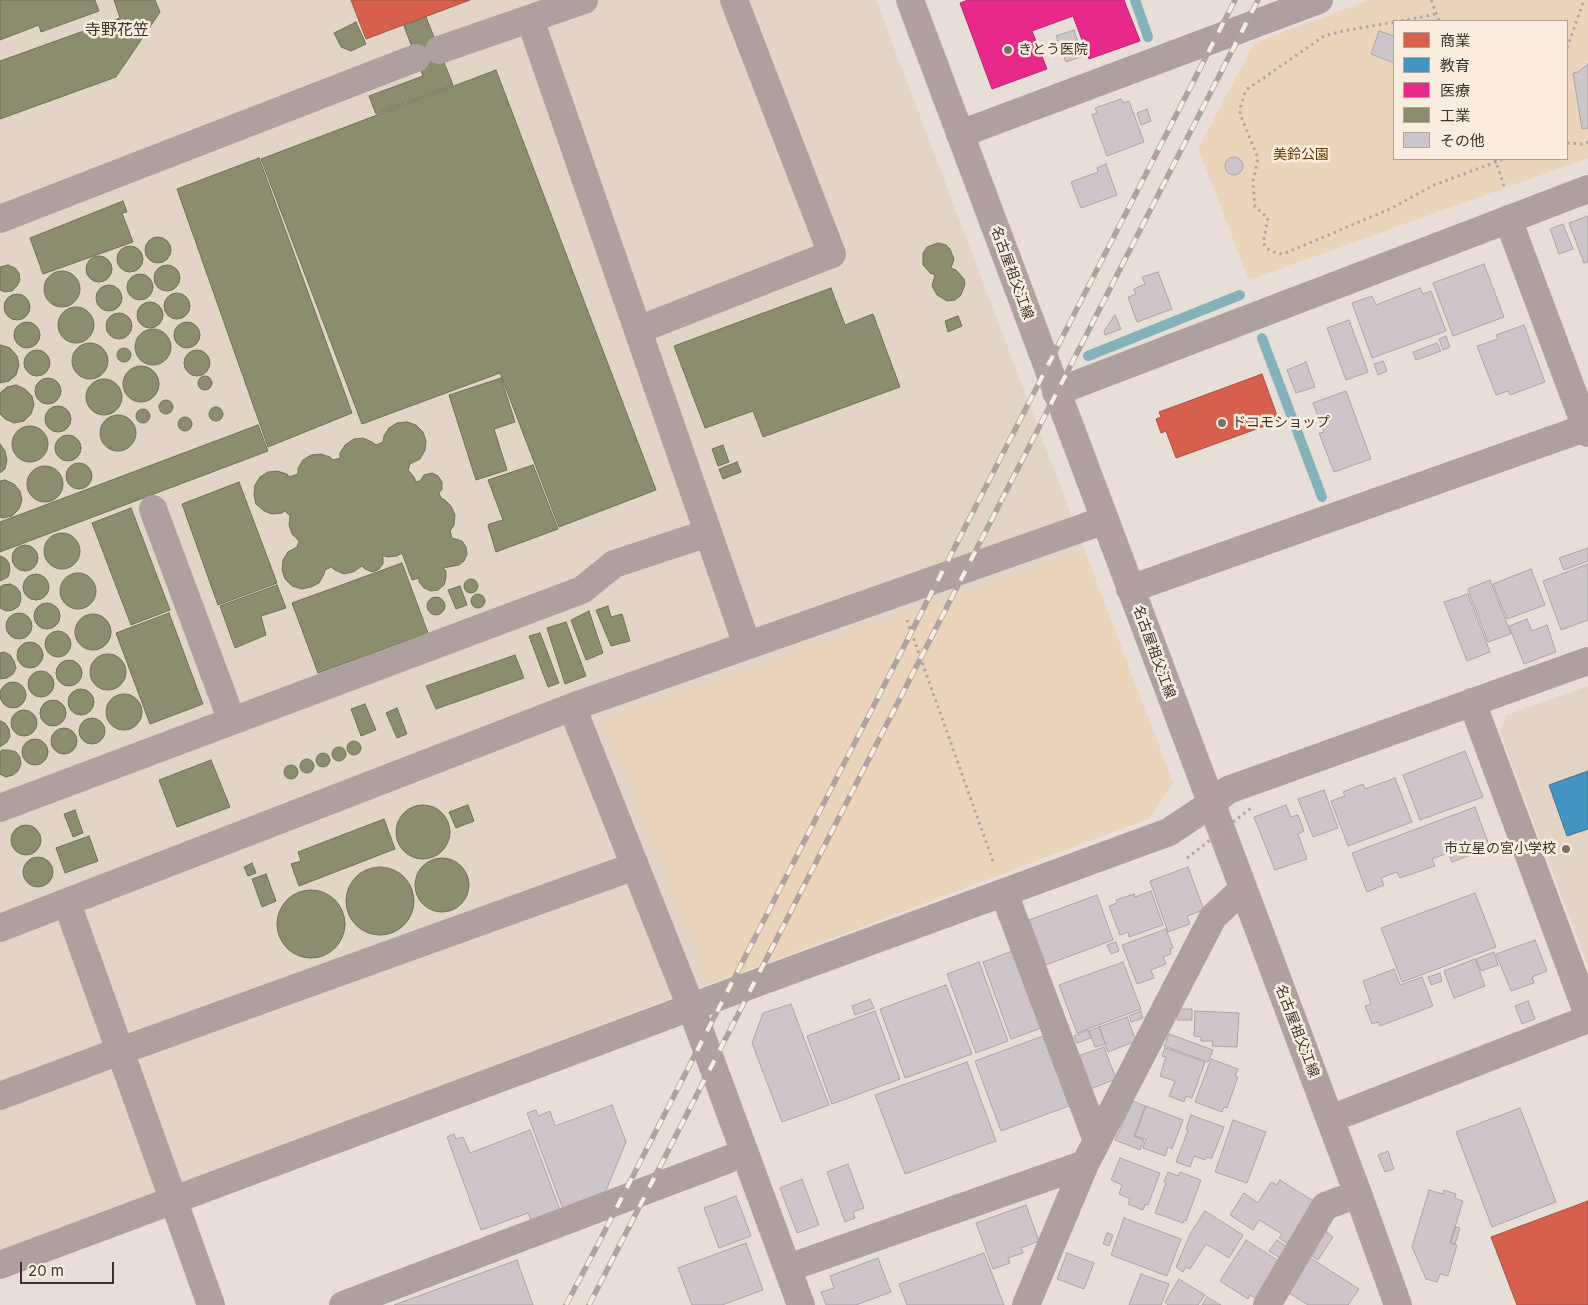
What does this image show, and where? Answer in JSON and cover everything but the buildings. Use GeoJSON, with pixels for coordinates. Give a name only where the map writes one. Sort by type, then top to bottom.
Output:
{"type":"FeatureCollection","features":[{"type":"Feature","properties":{"kind":"main road","name":"名古屋祖父江線"},"geometry":{"type":"LineString","coordinates":[[910,0],[1398,1305]]}},
{"type":"Feature","properties":{"kind":"street"},"geometry":{"type":"LineString","coordinates":[[0,220],[428,54],[584,0]]}},
{"type":"Feature","properties":{"kind":"street"},"geometry":{"type":"LineString","coordinates":[[638,330],[832,254],[734,0]]}},
{"type":"Feature","properties":{"kind":"street"},"geometry":{"type":"LineString","coordinates":[[960,134],[1319,0]]}},
{"type":"Feature","properties":{"kind":"street"},"geometry":{"type":"LineString","coordinates":[[530,19],[747,645]]}},
{"type":"Feature","properties":{"kind":"street"},"geometry":{"type":"LineString","coordinates":[[1056,392],[1588,189]]}},
{"type":"Feature","properties":{"kind":"street"},"geometry":{"type":"LineString","coordinates":[[1130,588],[1587,429],[1508,220]]}},
{"type":"Feature","properties":{"kind":"street"},"geometry":{"type":"LineString","coordinates":[[153,509],[232,721]]}},
{"type":"Feature","properties":{"kind":"street"},"geometry":{"type":"LineString","coordinates":[[0,928],[572,707],[1105,520]]}},
{"type":"Feature","properties":{"kind":"street"},"geometry":{"type":"LineString","coordinates":[[0,808],[582,590],[614,564],[708,533]]}},
{"type":"Feature","properties":{"kind":"street"},"geometry":{"type":"LineString","coordinates":[[0,1265],[692,1007],[1169,832],[1211,804],[1228,790],[1588,661]]}},
{"type":"Feature","properties":{"kind":"street"},"geometry":{"type":"LineString","coordinates":[[1472,702],[1588,1014]]}},
{"type":"Feature","properties":{"kind":"street"},"geometry":{"type":"LineString","coordinates":[[572,707],[692,1007],[801,1305]]}},
{"type":"Feature","properties":{"kind":"street"},"geometry":{"type":"LineString","coordinates":[[0,1096],[635,866]]}},
{"type":"Feature","properties":{"kind":"street"},"geometry":{"type":"LineString","coordinates":[[1026,1305],[1091,1153],[1213,917],[1243,889]]}},
{"type":"Feature","properties":{"kind":"street"},"geometry":{"type":"LineString","coordinates":[[1004,893],[1091,1153]]}},
{"type":"Feature","properties":{"kind":"street"},"geometry":{"type":"LineString","coordinates":[[67,903],[211,1305]]}},
{"type":"Feature","properties":{"kind":"street"},"geometry":{"type":"LineString","coordinates":[[1330,1119],[1588,1019]]}},
{"type":"Feature","properties":{"kind":"street"},"geometry":{"type":"LineString","coordinates":[[343,1305],[745,1153]]}},
{"type":"Feature","properties":{"kind":"street"},"geometry":{"type":"LineString","coordinates":[[788,1268],[1091,1153]]}},
{"type":"Feature","properties":{"kind":"street"},"geometry":{"type":"LineString","coordinates":[[1267,1305],[1325,1206],[1358,1194]]}},
{"type":"Feature","properties":{"kind":"path"},"geometry":{"type":"LineString","coordinates":[[1431,0],[1439,20]]}},
{"type":"Feature","properties":{"kind":"path"},"geometry":{"type":"LineString","coordinates":[[1568,45],[1584,0]]}},
{"type":"Feature","properties":{"kind":"path"},"geometry":{"type":"LineString","coordinates":[[1406,20],[1436,14]]}},
{"type":"Feature","properties":{"kind":"path"},"geometry":{"type":"LineString","coordinates":[[1393,22],[1324,36],[1246,90],[1240,114],[1258,158],[1253,181],[1255,207],[1268,218],[1263,243],[1268,249],[1283,254],[1390,209],[1434,185],[1501,160]]}},
{"type":"Feature","properties":{"kind":"path"},"geometry":{"type":"LineString","coordinates":[[1568,143],[1582,144],[1588,142]]}},
{"type":"Feature","properties":{"kind":"path"},"geometry":{"type":"LineString","coordinates":[[898,593],[1004,893]]}},
{"type":"Feature","properties":{"kind":"path"},"geometry":{"type":"LineString","coordinates":[[1187,858],[1252,808]]}},
{"type":"Feature","properties":{"kind":"shaded area"},"geometry":{"type":"Polygon","coordinates":[[[0,0],[876,0],[1173,783],[1150,818],[0,1251],[0,0]]]}},
{"type":"Feature","properties":{"kind":"shaded area","name":"市立星の宮小学校"},"geometry":{"type":"Polygon","coordinates":[[[1588,686],[1588,966],[1500,733],[1506,715],[1588,686]]]}},
{"type":"Feature","properties":{"kind":"green space","name":"美鈴公園"},"geometry":{"type":"Polygon","coordinates":[[[1369,0],[1588,0],[1588,158],[1249,280],[1198,149],[1254,43],[1369,0]]]}},
{"type":"Feature","properties":{"kind":"green space"},"geometry":{"type":"Polygon","coordinates":[[[1084,550],[1173,783],[1150,818],[711,984],[605,720],[1084,550]]]}},
{"type":"Feature","properties":{"kind":"waterway"},"geometry":{"type":"LineString","coordinates":[[1135,0],[1148,37]]}},
{"type":"Feature","properties":{"kind":"waterway"},"geometry":{"type":"LineString","coordinates":[[1088,356],[1240,295]]}},
{"type":"Feature","properties":{"kind":"waterway"},"geometry":{"type":"LineString","coordinates":[[1262,338],[1322,497]]}},
{"type":"Feature","properties":{"kind":"railway"},"geometry":{"type":"LineString","coordinates":[[566,1305],[1235,0]]}},
{"type":"Feature","properties":{"kind":"railway"},"geometry":{"type":"LineString","coordinates":[[589,1305],[1258,0]]}},
{"type":"Feature","properties":{"kind":"place","name":"きとう医院"},"geometry":{"type":"Point","coordinates":[1008,50]}},
{"type":"Feature","properties":{"kind":"place","name":"ドコモショップ"},"geometry":{"type":"Point","coordinates":[1222,423]}},
{"type":"Feature","properties":{"kind":"place","name":"市立星の宮小学校"},"geometry":{"type":"Point","coordinates":[1566,849]}},
{"type":"Feature","properties":{"kind":"district","name":"寺野花笠"},"geometry":{"type":"Point","coordinates":[117,30]}}]}
